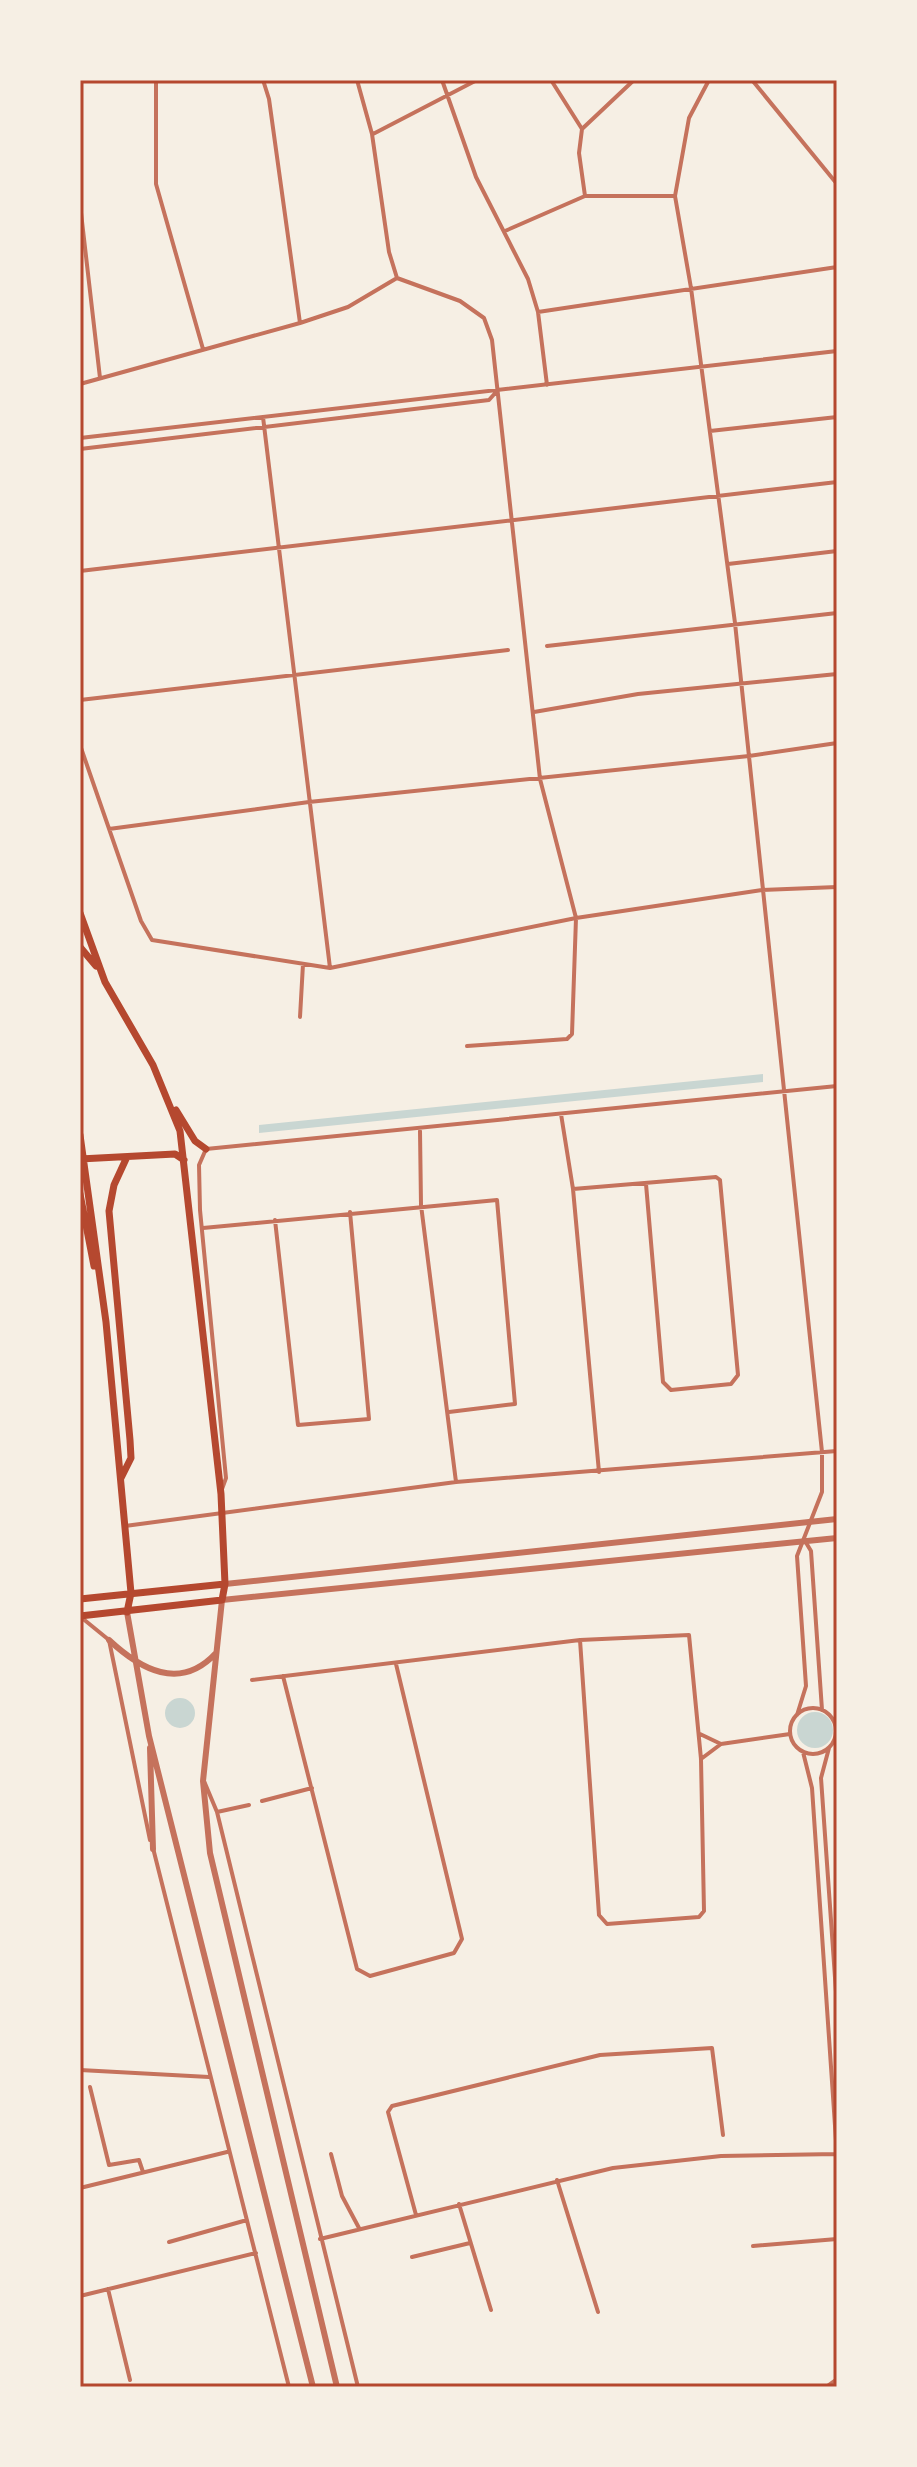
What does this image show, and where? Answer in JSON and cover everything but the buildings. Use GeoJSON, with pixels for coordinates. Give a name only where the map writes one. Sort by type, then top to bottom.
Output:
{"type":"FeatureCollection","features":[{"type":"Feature","properties":{"kind":"main road"},"geometry":{"type":"LineString","coordinates":[[80,913],[105,982]]}},
{"type":"Feature","properties":{"kind":"main road"},"geometry":{"type":"LineString","coordinates":[[80,947],[90,954],[195,1141],[206,1149]]}},
{"type":"Feature","properties":{"kind":"main road"},"geometry":{"type":"LineString","coordinates":[[80,1616],[222,1600],[225,1584],[221,1494],[184,1160],[180,1131],[167,1095]]}},
{"type":"Feature","properties":{"kind":"main road"},"geometry":{"type":"LineString","coordinates":[[80,1135],[106,1322],[131,1593],[127,1612]]}},
{"type":"Feature","properties":{"kind":"main road"},"geometry":{"type":"LineString","coordinates":[[83,1160],[175,1154],[184,1160]]}},
{"type":"Feature","properties":{"kind":"main road"},"geometry":{"type":"LineString","coordinates":[[121,1478],[131,1458],[109,1211],[114,1185],[126,1159]]}},
{"type":"Feature","properties":{"kind":"main road"},"geometry":{"type":"LineString","coordinates":[[80,1194],[106,1322]]}},
{"type":"Feature","properties":{"kind":"main road"},"geometry":{"type":"LineString","coordinates":[[80,1599],[225,1584]]}},
{"type":"Feature","properties":{"kind":"street"},"geometry":{"type":"LineString","coordinates":[[156,80],[156,184],[203,349]]}},
{"type":"Feature","properties":{"kind":"street"},"geometry":{"type":"LineString","coordinates":[[263,80],[269,99],[300,323]]}},
{"type":"Feature","properties":{"kind":"street"},"geometry":{"type":"LineString","coordinates":[[357,80],[372,134],[389,252],[397,278]]}},
{"type":"Feature","properties":{"kind":"street"},"geometry":{"type":"LineString","coordinates":[[442,80],[476,177],[528,279],[538,312],[547,385]]}},
{"type":"Feature","properties":{"kind":"street"},"geometry":{"type":"LineString","coordinates":[[372,134],[477,80]]}},
{"type":"Feature","properties":{"kind":"street"},"geometry":{"type":"LineString","coordinates":[[551,80],[582,129],[579,153],[585,196]]}},
{"type":"Feature","properties":{"kind":"street"},"geometry":{"type":"LineString","coordinates":[[582,129],[634,80]]}},
{"type":"Feature","properties":{"kind":"street"},"geometry":{"type":"LineString","coordinates":[[709,80],[689,118],[675,196],[691,288],[735,623],[822,1452],[822,1492],[797,1556],[806,1686],[790,1734]]}},
{"type":"Feature","properties":{"kind":"street"},"geometry":{"type":"LineString","coordinates":[[752,80],[837,184]]}},
{"type":"Feature","properties":{"kind":"street"},"geometry":{"type":"LineString","coordinates":[[504,231],[585,196],[675,196]]}},
{"type":"Feature","properties":{"kind":"street"},"geometry":{"type":"LineString","coordinates":[[80,204],[100,378]]}},
{"type":"Feature","properties":{"kind":"street"},"geometry":{"type":"LineString","coordinates":[[538,312],[837,267]]}},
{"type":"Feature","properties":{"kind":"street"},"geometry":{"type":"LineString","coordinates":[[80,384],[242,341],[348,307],[397,278]]}},
{"type":"Feature","properties":{"kind":"street"},"geometry":{"type":"LineString","coordinates":[[397,278],[460,301],[484,318],[492,340],[540,779],[576,918],[572,1034],[567,1039],[467,1046]]}},
{"type":"Feature","properties":{"kind":"street"},"geometry":{"type":"LineString","coordinates":[[80,438],[837,351]]}},
{"type":"Feature","properties":{"kind":"street"},"geometry":{"type":"LineString","coordinates":[[80,449],[489,400],[497,391]]}},
{"type":"Feature","properties":{"kind":"street"},"geometry":{"type":"LineString","coordinates":[[263,417],[330,968]]}},
{"type":"Feature","properties":{"kind":"street"},"geometry":{"type":"LineString","coordinates":[[710,431],[837,417]]}},
{"type":"Feature","properties":{"kind":"street"},"geometry":{"type":"LineString","coordinates":[[80,571],[837,482]]}},
{"type":"Feature","properties":{"kind":"street"},"geometry":{"type":"LineString","coordinates":[[727,564],[837,551]]}},
{"type":"Feature","properties":{"kind":"street"},"geometry":{"type":"LineString","coordinates":[[547,646],[837,613]]}},
{"type":"Feature","properties":{"kind":"street"},"geometry":{"type":"LineString","coordinates":[[80,700],[508,650]]}},
{"type":"Feature","properties":{"kind":"street"},"geometry":{"type":"LineString","coordinates":[[534,712],[741,681],[837,674]]}},
{"type":"Feature","properties":{"kind":"street"},"geometry":{"type":"LineString","coordinates":[[109,829],[309,802],[749,756],[837,743]]}},
{"type":"Feature","properties":{"kind":"street"},"geometry":{"type":"LineString","coordinates":[[80,745],[152,940],[330,968],[576,918],[762,890],[837,887]]}},
{"type":"Feature","properties":{"kind":"street"},"geometry":{"type":"LineString","coordinates":[[300,1017],[303,964]]}},
{"type":"Feature","properties":{"kind":"street"},"geometry":{"type":"LineString","coordinates":[[221,1494],[226,1478],[199,1165],[206,1149],[837,1086]]}},
{"type":"Feature","properties":{"kind":"street"},"geometry":{"type":"LineString","coordinates":[[561,1114],[573,1189],[599,1472]]}},
{"type":"Feature","properties":{"kind":"street"},"geometry":{"type":"LineString","coordinates":[[420,1130],[421,1205],[456,1482]]}},
{"type":"Feature","properties":{"kind":"street"},"geometry":{"type":"LineString","coordinates":[[573,1189],[716,1177],[721,1184],[738,1375],[731,1384],[671,1390],[663,1382],[646,1184]]}},
{"type":"Feature","properties":{"kind":"street"},"geometry":{"type":"LineString","coordinates":[[203,1228],[497,1200],[515,1404],[449,1412]]}},
{"type":"Feature","properties":{"kind":"street"},"geometry":{"type":"LineString","coordinates":[[275,1220],[298,1425],[369,1419],[350,1212]]}},
{"type":"Feature","properties":{"kind":"street"},"geometry":{"type":"LineString","coordinates":[[125,1526],[456,1482],[837,1451]]}},
{"type":"Feature","properties":{"kind":"street"},"geometry":{"type":"LineString","coordinates":[[80,1455],[81,1484]]}},
{"type":"Feature","properties":{"kind":"street"},"geometry":{"type":"LineString","coordinates":[[225,1584],[837,1519]]}},
{"type":"Feature","properties":{"kind":"street"},"geometry":{"type":"LineString","coordinates":[[337,2387],[222,1914],[210,1853],[203,1781],[222,1600],[837,1538]]}},
{"type":"Feature","properties":{"kind":"street"},"geometry":{"type":"LineString","coordinates":[[805,1541],[811,1551],[822,1710]]}},
{"type":"Feature","properties":{"kind":"street"},"geometry":{"type":"LineString","coordinates":[[127,1612],[149,1736],[313,2387]]}},
{"type":"Feature","properties":{"kind":"street"},"geometry":{"type":"LineString","coordinates":[[80,1616],[135,1665],[162,1672],[184,1672],[205,1665],[216,1653]]}},
{"type":"Feature","properties":{"kind":"street"},"geometry":{"type":"LineString","coordinates":[[252,1680],[580,1640],[689,1635],[700,1734],[702,1914],[607,1924],[599,1915],[580,1640]]}},
{"type":"Feature","properties":{"kind":"street"},"geometry":{"type":"LineString","coordinates":[[109,1640],[153,1849],[227,2152],[289,2387]]}},
{"type":"Feature","properties":{"kind":"street"},"geometry":{"type":"LineString","coordinates":[[283,1676],[357,1969],[370,1976],[454,1953],[462,1939],[396,1664]]}},
{"type":"Feature","properties":{"kind":"street"},"geometry":{"type":"LineString","coordinates":[[797,1715],[808,1709],[822,1710],[832,1718],[836,1730],[821,1778],[837,2006]]}},
{"type":"Feature","properties":{"kind":"street"},"geometry":{"type":"LineString","coordinates":[[700,1734],[721,1744]]}},
{"type":"Feature","properties":{"kind":"street"},"geometry":{"type":"LineString","coordinates":[[701,1759],[721,1744],[790,1734]]}},
{"type":"Feature","properties":{"kind":"street"},"geometry":{"type":"LineString","coordinates":[[320,2239],[613,2168],[680,2159],[837,2154],[812,1788],[803,1752],[790,1734]]}},
{"type":"Feature","properties":{"kind":"street"},"geometry":{"type":"LineString","coordinates":[[149,1736],[153,1849]]}},
{"type":"Feature","properties":{"kind":"street"},"geometry":{"type":"LineString","coordinates":[[803,1752],[814,1754],[829,1748]]}},
{"type":"Feature","properties":{"kind":"street"},"geometry":{"type":"LineString","coordinates":[[203,1781],[210,1789],[217,1812],[358,2387]]}},
{"type":"Feature","properties":{"kind":"street"},"geometry":{"type":"LineString","coordinates":[[262,1801],[312,1788]]}},
{"type":"Feature","properties":{"kind":"street"},"geometry":{"type":"LineString","coordinates":[[217,1812],[249,1805]]}},
{"type":"Feature","properties":{"kind":"street"},"geometry":{"type":"LineString","coordinates":[[416,2215],[388,2112],[392,2106],[407,2102],[600,2055],[712,2048],[723,2135]]}},
{"type":"Feature","properties":{"kind":"street"},"geometry":{"type":"LineString","coordinates":[[80,2070],[209,2077]]}},
{"type":"Feature","properties":{"kind":"street"},"geometry":{"type":"LineString","coordinates":[[90,2087],[109,2165],[139,2160],[143,2172]]}},
{"type":"Feature","properties":{"kind":"street"},"geometry":{"type":"LineString","coordinates":[[80,2188],[227,2152]]}},
{"type":"Feature","properties":{"kind":"street"},"geometry":{"type":"LineString","coordinates":[[331,2154],[342,2196],[359,2228]]}},
{"type":"Feature","properties":{"kind":"street"},"geometry":{"type":"LineString","coordinates":[[557,2180],[598,2312]]}},
{"type":"Feature","properties":{"kind":"street"},"geometry":{"type":"LineString","coordinates":[[459,2204],[491,2310]]}},
{"type":"Feature","properties":{"kind":"street"},"geometry":{"type":"LineString","coordinates":[[169,2242],[247,2220]]}},
{"type":"Feature","properties":{"kind":"street"},"geometry":{"type":"LineString","coordinates":[[753,2246],[837,2239]]}},
{"type":"Feature","properties":{"kind":"street"},"geometry":{"type":"LineString","coordinates":[[412,2257],[470,2243]]}},
{"type":"Feature","properties":{"kind":"street"},"geometry":{"type":"LineString","coordinates":[[80,2296],[256,2253]]}},
{"type":"Feature","properties":{"kind":"street"},"geometry":{"type":"LineString","coordinates":[[108,2289],[130,2380]]}},
{"type":"Feature","properties":{"kind":"street"},"geometry":{"type":"LineString","coordinates":[[826,2387],[837,2379]]}},
{"type":"Feature","properties":{"kind":"shaded area"},"geometry":{"type":"Polygon","coordinates":[[[763,1074],[763,1082],[259,1133],[259,1125],[763,1074]]]}},
{"type":"Feature","properties":{"kind":"shaded area"},"geometry":{"type":"Polygon","coordinates":[[[180,1698],[191,1702],[195,1713],[191,1724],[180,1728],[169,1724],[165,1713],[169,1702],[180,1698]]]}},
{"type":"Feature","properties":{"kind":"shaded area"},"geometry":{"type":"Polygon","coordinates":[[[815,1712],[827,1718],[833,1730],[827,1742],[815,1748],[803,1742],[797,1730],[803,1718],[815,1712]]]}}]}
